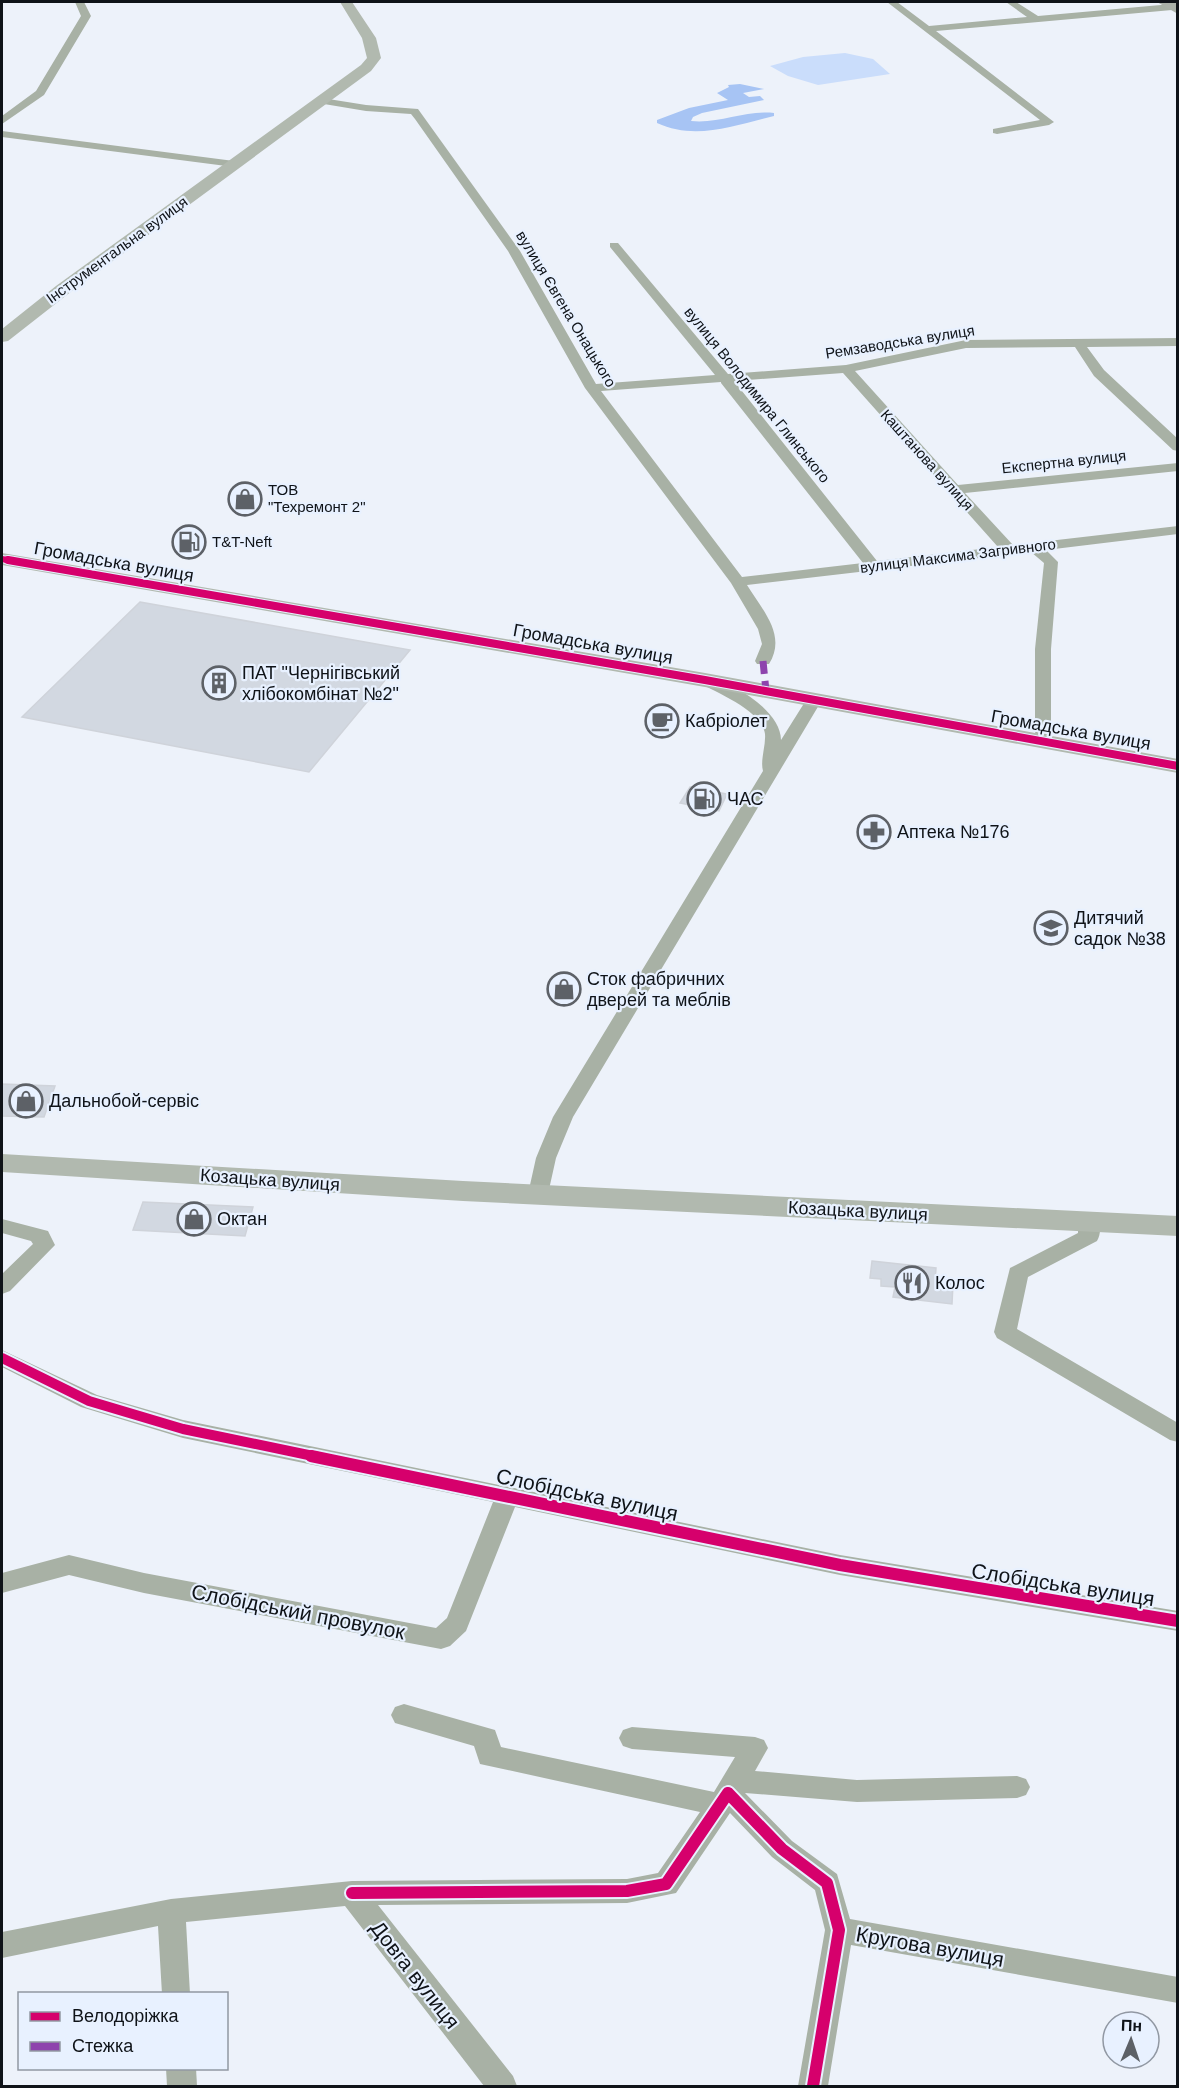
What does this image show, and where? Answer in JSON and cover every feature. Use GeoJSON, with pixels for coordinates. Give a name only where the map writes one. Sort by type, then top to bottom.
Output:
{"type":"FeatureCollection","features":[{"type":"Feature","properties":{"kind":"street"},"geometry":{"type":"LineString","coordinates":[[2,121],[40,93],[86,16],[80,2]]}},
{"type":"Feature","properties":{"kind":"street","name":"Інструментальна вулиця"},"geometry":{"type":"LineString","coordinates":[[2,337],[62,290],[366,68],[374,58],[369,38],[346,2]]}},
{"type":"Feature","properties":{"kind":"street"},"geometry":{"type":"LineString","coordinates":[[892,2],[1049,122],[997,131]]}},
{"type":"Feature","properties":{"kind":"street"},"geometry":{"type":"LineString","coordinates":[[1011,2],[1035,18]]}},
{"type":"Feature","properties":{"kind":"street"},"geometry":{"type":"LineString","coordinates":[[926,28],[1171,6]]}},
{"type":"Feature","properties":{"kind":"street","name":"вулиця Євгена Онацького"},"geometry":{"type":"LineString","coordinates":[[322,101],[366,108],[414,111],[514,251],[592,388],[738,582],[766,629],[770,644],[763,661]]}},
{"type":"Feature","properties":{"kind":"street"},"geometry":{"type":"LineString","coordinates":[[3,134],[234,164]]}},
{"type":"Feature","properties":{"kind":"street","name":"вулиця Володимира Глинського"},"geometry":{"type":"LineString","coordinates":[[614,245],[726,380],[873,566]]}},
{"type":"Feature","properties":{"kind":"street","name":"Ремзаводська вулиця"},"geometry":{"type":"LineString","coordinates":[[592,388],[726,380],[846,369],[966,344],[1080,345],[1178,342]]}},
{"type":"Feature","properties":{"kind":"street"},"geometry":{"type":"LineString","coordinates":[[1080,345],[1099,373],[1178,447]]}},
{"type":"Feature","properties":{"kind":"street","name":"Каштанова вулиця"},"geometry":{"type":"LineString","coordinates":[[846,369],[1009,550]]}},
{"type":"Feature","properties":{"kind":"street","name":"Експертна вулиця"},"geometry":{"type":"LineString","coordinates":[[955,490],[1178,467]]}},
{"type":"Feature","properties":{"kind":"street","name":"вулиця Максима Загривного"},"geometry":{"type":"LineString","coordinates":[[738,582],[1178,530]]}},
{"type":"Feature","properties":{"kind":"street"},"geometry":{"type":"LineString","coordinates":[[1034,547],[1052,562],[1043,649],[1042,741]]}},
{"type":"Feature","properties":{"kind":"street","name":"Громадська вулиця"},"geometry":{"type":"LineString","coordinates":[[2,559],[705,680],[1178,766]]}},
{"type":"Feature","properties":{"kind":"street"},"geometry":{"type":"LineString","coordinates":[[705,680],[749,705],[771,727],[773,741],[769,775]]}},
{"type":"Feature","properties":{"kind":"street"},"geometry":{"type":"LineString","coordinates":[[538,1194],[546,1158],[563,1117],[814,700]]}},
{"type":"Feature","properties":{"kind":"street","name":"Козацька вулиця"},"geometry":{"type":"LineString","coordinates":[[2,1163],[373,1186],[1178,1226]]}},
{"type":"Feature","properties":{"kind":"street"},"geometry":{"type":"LineString","coordinates":[[1089,1223],[1089,1236],[1018,1273],[1005,1332],[1178,1434]]}},
{"type":"Feature","properties":{"kind":"street"},"geometry":{"type":"LineString","coordinates":[[2,1226],[40,1236],[44,1245],[2,1287]]}},
{"type":"Feature","properties":{"kind":"street","name":"Слобідська вулиця"},"geometry":{"type":"LineString","coordinates":[[2,1358],[89,1401],[183,1429],[862,1569],[1178,1621]]}},
{"type":"Feature","properties":{"kind":"street","name":"Слобідський провулок"},"geometry":{"type":"LineString","coordinates":[[2,1583],[69,1565],[144,1583],[441,1639],[457,1624],[507,1497]]}},
{"type":"Feature","properties":{"kind":"street"},"geometry":{"type":"LineString","coordinates":[[404,1715],[486,1738],[489,1756],[727,1793],[1017,1787]]}},
{"type":"Feature","properties":{"kind":"street"},"geometry":{"type":"LineString","coordinates":[[2,1945],[171,1911],[352,1893],[627,1891],[666,1884],[755,1748],[632,1738]]}},
{"type":"Feature","properties":{"kind":"street"},"geometry":{"type":"LineString","coordinates":[[727,1793],[782,1849],[827,1883],[839,1930]]}},
{"type":"Feature","properties":{"kind":"street","name":"Довга вулиця"},"geometry":{"type":"LineString","coordinates":[[352,1893],[502,2086]]}},
{"type":"Feature","properties":{"kind":"street"},"geometry":{"type":"LineString","coordinates":[[171,1911],[176,1992]]}},
{"type":"Feature","properties":{"kind":"street","name":"Кругова вулиця"},"geometry":{"type":"LineString","coordinates":[[813,2086],[839,1930],[1178,1990]]}},
{"type":"Feature","properties":{"kind":"street"},"geometry":{"type":"LineString","coordinates":[[181,2070],[182,2086]]}},
{"type":"Feature","properties":{"kind":"shaded area"},"geometry":{"type":"Polygon","coordinates":[[[845,53],[873,59],[890,74],[818,85],[788,76],[770,66],[803,57],[845,53]]]}},
{"type":"Feature","properties":{"kind":"shaded area"},"geometry":{"type":"Polygon","coordinates":[[[740,84],[764,89],[743,93],[749,97],[760,96],[764,100],[702,113],[693,117],[691,121],[712,121],[753,113],[774,113],[774,116],[716,130],[701,131],[686,131],[657,123],[657,120],[689,108],[728,100],[717,93],[729,87],[728,85],[740,84]]]}},
{"type":"Feature","properties":{"kind":"building","name":"ПАТ \"Чернігівський хлібокомбінат №2\""},"geometry":{"type":"Polygon","coordinates":[[[140,602],[410,650],[309,772],[22,717],[140,602]]]}},
{"type":"Feature","properties":{"kind":"building","name":"ЧАС"},"geometry":{"type":"Polygon","coordinates":[[[690,787],[727,794],[719,811],[680,803],[690,787]]]}},
{"type":"Feature","properties":{"kind":"building","name":"Дальнобой-сервіс"},"geometry":{"type":"Polygon","coordinates":[[[2,1084],[55,1086],[44,1117],[2,1116],[2,1084]]]}},
{"type":"Feature","properties":{"kind":"building","name":"Октан"},"geometry":{"type":"Polygon","coordinates":[[[143,1202],[253,1207],[245,1236],[133,1230],[143,1202]]]}},
{"type":"Feature","properties":{"kind":"building","name":"Колос"},"geometry":{"type":"Polygon","coordinates":[[[872,1261],[936,1268],[935,1282],[953,1284],[952,1304],[893,1297],[895,1287],[881,1286],[881,1279],[870,1278],[872,1261]]]}},
{"type":"Feature","properties":{"kind":"marked path"},"geometry":{"type":"LineString","coordinates":[[763,661],[766,691]]}},
{"type":"Feature","properties":{"kind":"cycle path"},"geometry":{"type":"LineString","coordinates":[[2,559],[705,680],[1178,766]]}},
{"type":"Feature","properties":{"kind":"cycle path"},"geometry":{"type":"LineString","coordinates":[[2,1358],[89,1401],[183,1429],[840,1565],[1178,1621]]}},
{"type":"Feature","properties":{"kind":"cycle path"},"geometry":{"type":"LineString","coordinates":[[352,1893],[627,1891],[666,1884],[728,1793],[782,1849],[827,1883],[839,1930],[813,2086]]}},
{"type":"Feature","properties":{"kind":"place","name":"ТОВ \"Техремонт 2\""},"geometry":{"type":"Point","coordinates":[245,499]}},
{"type":"Feature","properties":{"kind":"place","name":"T&T-Neft"},"geometry":{"type":"Point","coordinates":[189,542]}},
{"type":"Feature","properties":{"kind":"place","name":"ПАТ \"Чернігівський хлібокомбінат №2\""},"geometry":{"type":"Point","coordinates":[219,683]}},
{"type":"Feature","properties":{"kind":"place","name":"Кабріолет"},"geometry":{"type":"Point","coordinates":[662,721]}},
{"type":"Feature","properties":{"kind":"place","name":"ЧАС"},"geometry":{"type":"Point","coordinates":[704,799]}},
{"type":"Feature","properties":{"kind":"place","name":"Аптека №176"},"geometry":{"type":"Point","coordinates":[874,832]}},
{"type":"Feature","properties":{"kind":"place","name":"Дитячий садок №38"},"geometry":{"type":"Point","coordinates":[1051,928]}},
{"type":"Feature","properties":{"kind":"place","name":"Сток фабричних дверей та меблів"},"geometry":{"type":"Point","coordinates":[564,989]}},
{"type":"Feature","properties":{"kind":"place","name":"Дальнобой-сервіс"},"geometry":{"type":"Point","coordinates":[26,1101]}},
{"type":"Feature","properties":{"kind":"place","name":"Октан"},"geometry":{"type":"Point","coordinates":[194,1219]}},
{"type":"Feature","properties":{"kind":"place","name":"Колос"},"geometry":{"type":"Point","coordinates":[912,1283]}}]}
